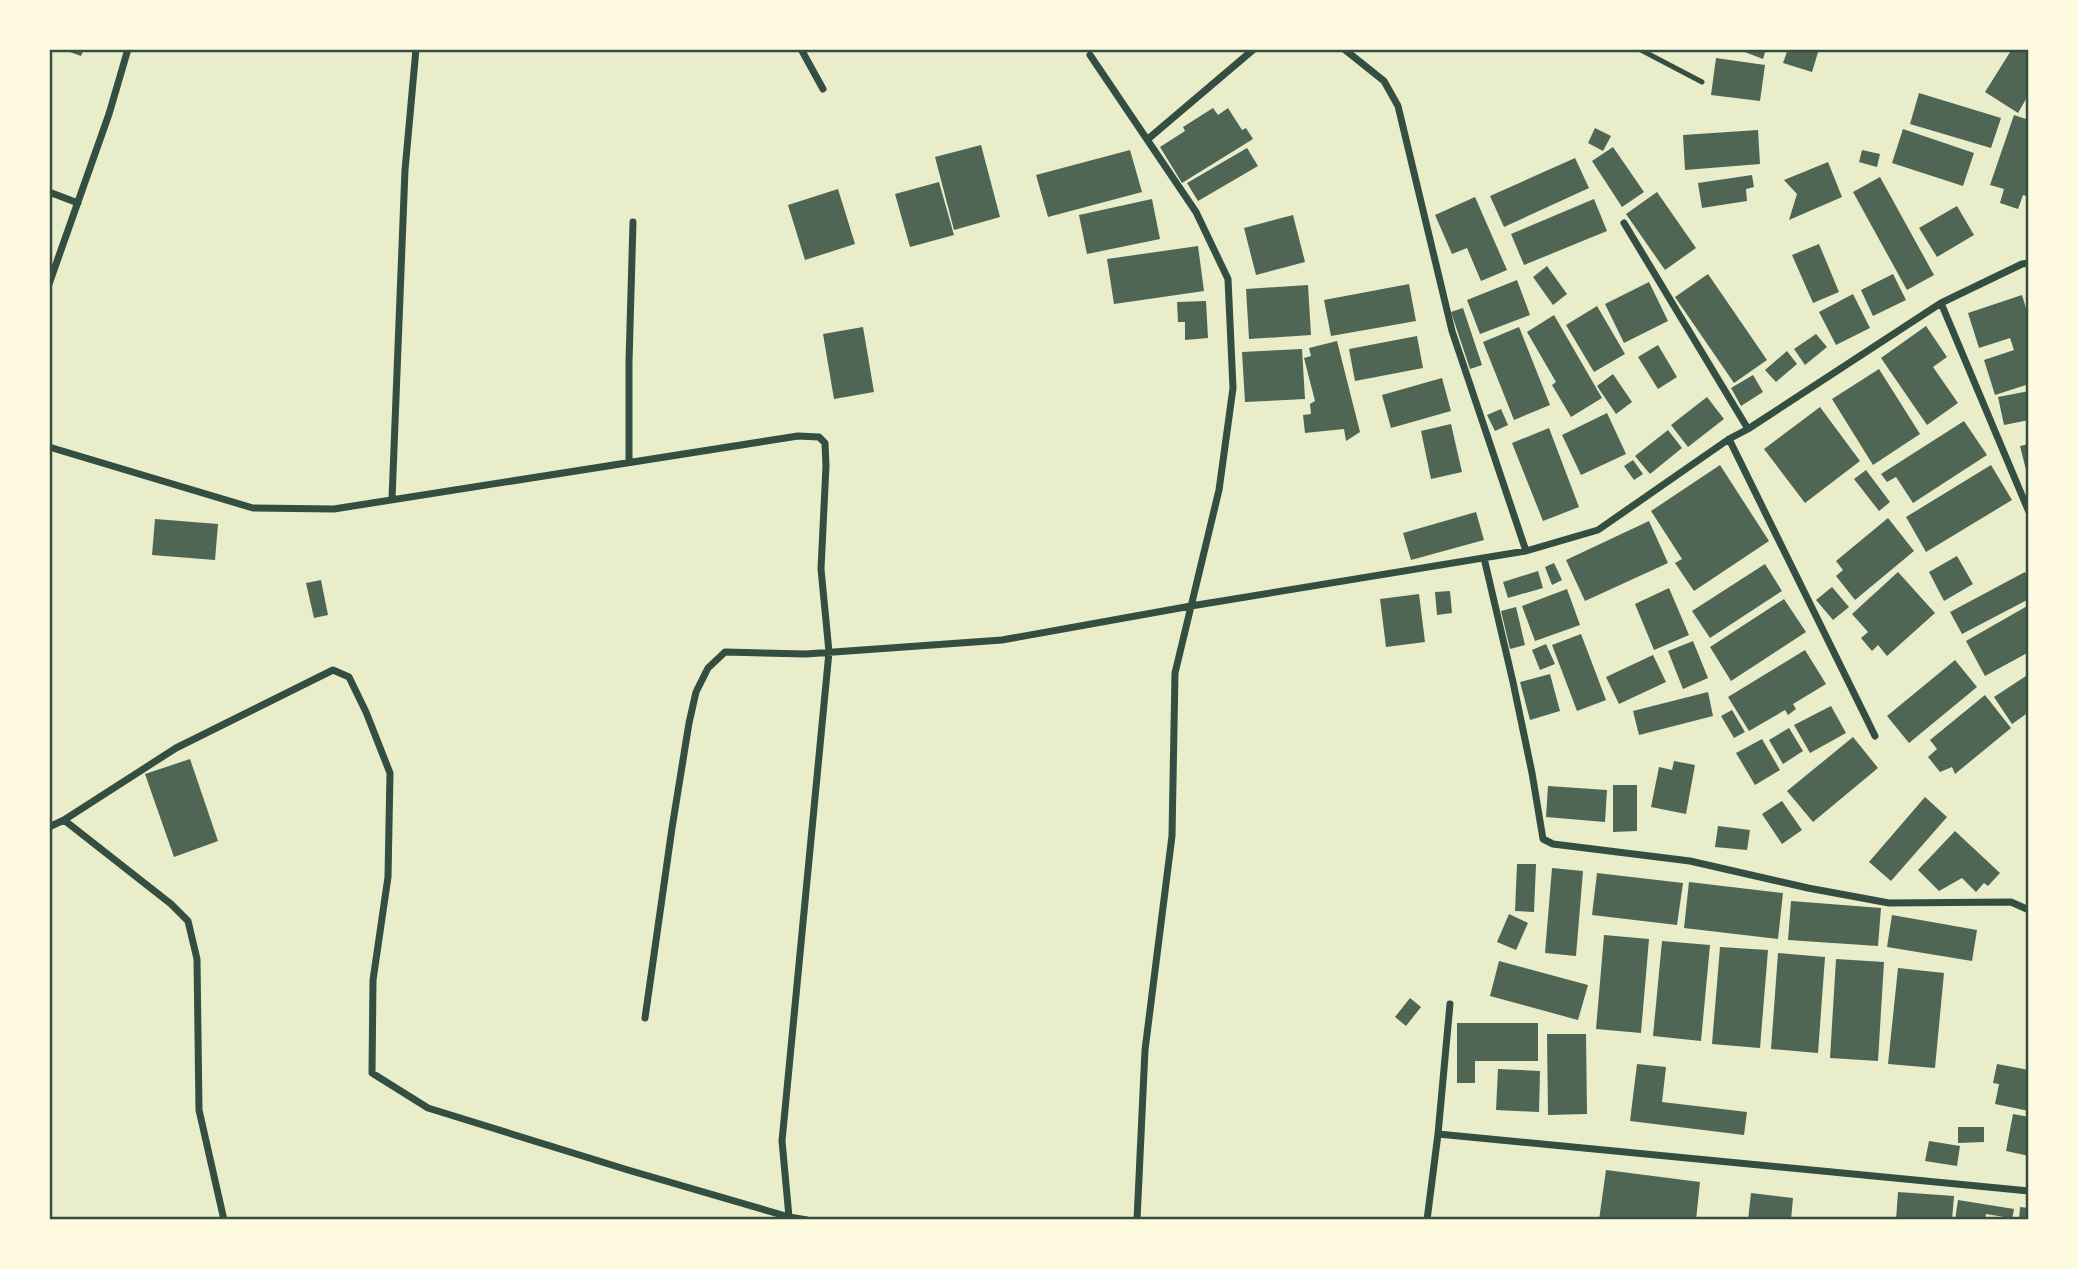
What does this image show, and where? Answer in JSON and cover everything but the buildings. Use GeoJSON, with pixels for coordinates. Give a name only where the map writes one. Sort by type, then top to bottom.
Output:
{"type":"FeatureCollection","features":[{"type":"Feature","properties":{"kind":"street"},"geometry":{"type":"LineString","coordinates":[[49,284],[109,114],[128,49]]}},
{"type":"Feature","properties":{"kind":"street"},"geometry":{"type":"LineString","coordinates":[[392,499],[405,170],[416,49]]}},
{"type":"Feature","properties":{"kind":"street"},"geometry":{"type":"LineString","coordinates":[[801,49],[822,89]]}},
{"type":"Feature","properties":{"kind":"street"},"geometry":{"type":"LineString","coordinates":[[1148,139],[1254,49]]}},
{"type":"Feature","properties":{"kind":"street"},"geometry":{"type":"LineString","coordinates":[[1344,49],[1384,81],[1398,106],[1452,331],[1526,551]]}},
{"type":"Feature","properties":{"kind":"street"},"geometry":{"type":"LineString","coordinates":[[1090,55],[1196,212],[1227,279],[1233,388],[1219,490],[1175,674],[1172,836],[1144,1050],[1137,1220]]}},
{"type":"Feature","properties":{"kind":"street"},"geometry":{"type":"LineString","coordinates":[[49,192],[78,203]]}},
{"type":"Feature","properties":{"kind":"street"},"geometry":{"type":"LineString","coordinates":[[629,462],[633,222]]}},
{"type":"Feature","properties":{"kind":"street"},"geometry":{"type":"LineString","coordinates":[[1624,223],[1748,429]]}},
{"type":"Feature","properties":{"kind":"street"},"geometry":{"type":"LineString","coordinates":[[645,1018],[689,723],[696,692],[708,668],[725,652],[806,654],[1002,640],[1526,551],[1598,530],[1729,439],[1941,303],[2029,263]]}},
{"type":"Feature","properties":{"kind":"street"},"geometry":{"type":"LineString","coordinates":[[1941,303],[2029,513]]}},
{"type":"Feature","properties":{"kind":"street"},"geometry":{"type":"LineString","coordinates":[[49,447],[253,508],[334,509],[798,436],[819,437],[825,443],[821,569],[829,652],[782,1141],[789,1217]]}},
{"type":"Feature","properties":{"kind":"street"},"geometry":{"type":"LineString","coordinates":[[1729,439],[1875,736]]}},
{"type":"Feature","properties":{"kind":"street"},"geometry":{"type":"LineString","coordinates":[[1484,558],[1516,695],[1543,839],[1553,844],[1690,861],[1889,903],[2011,902],[2029,911]]}},
{"type":"Feature","properties":{"kind":"street"},"geometry":{"type":"LineString","coordinates":[[49,827],[176,748],[333,670],[349,677],[390,773],[388,877],[373,981],[372,1073],[428,1108],[628,1170],[807,1220]]}},
{"type":"Feature","properties":{"kind":"street"},"geometry":{"type":"LineString","coordinates":[[64,820],[171,904],[188,921],[197,959],[199,1110],[224,1220]]}},
{"type":"Feature","properties":{"kind":"street"},"geometry":{"type":"LineString","coordinates":[[1427,1220],[1451,1004]]}},
{"type":"Feature","properties":{"kind":"street"},"geometry":{"type":"LineString","coordinates":[[1438,1134],[2029,1191]]}},
{"type":"Feature","properties":{"kind":"lane"},"geometry":{"type":"LineString","coordinates":[[1639,49],[1702,82]]}}]}
